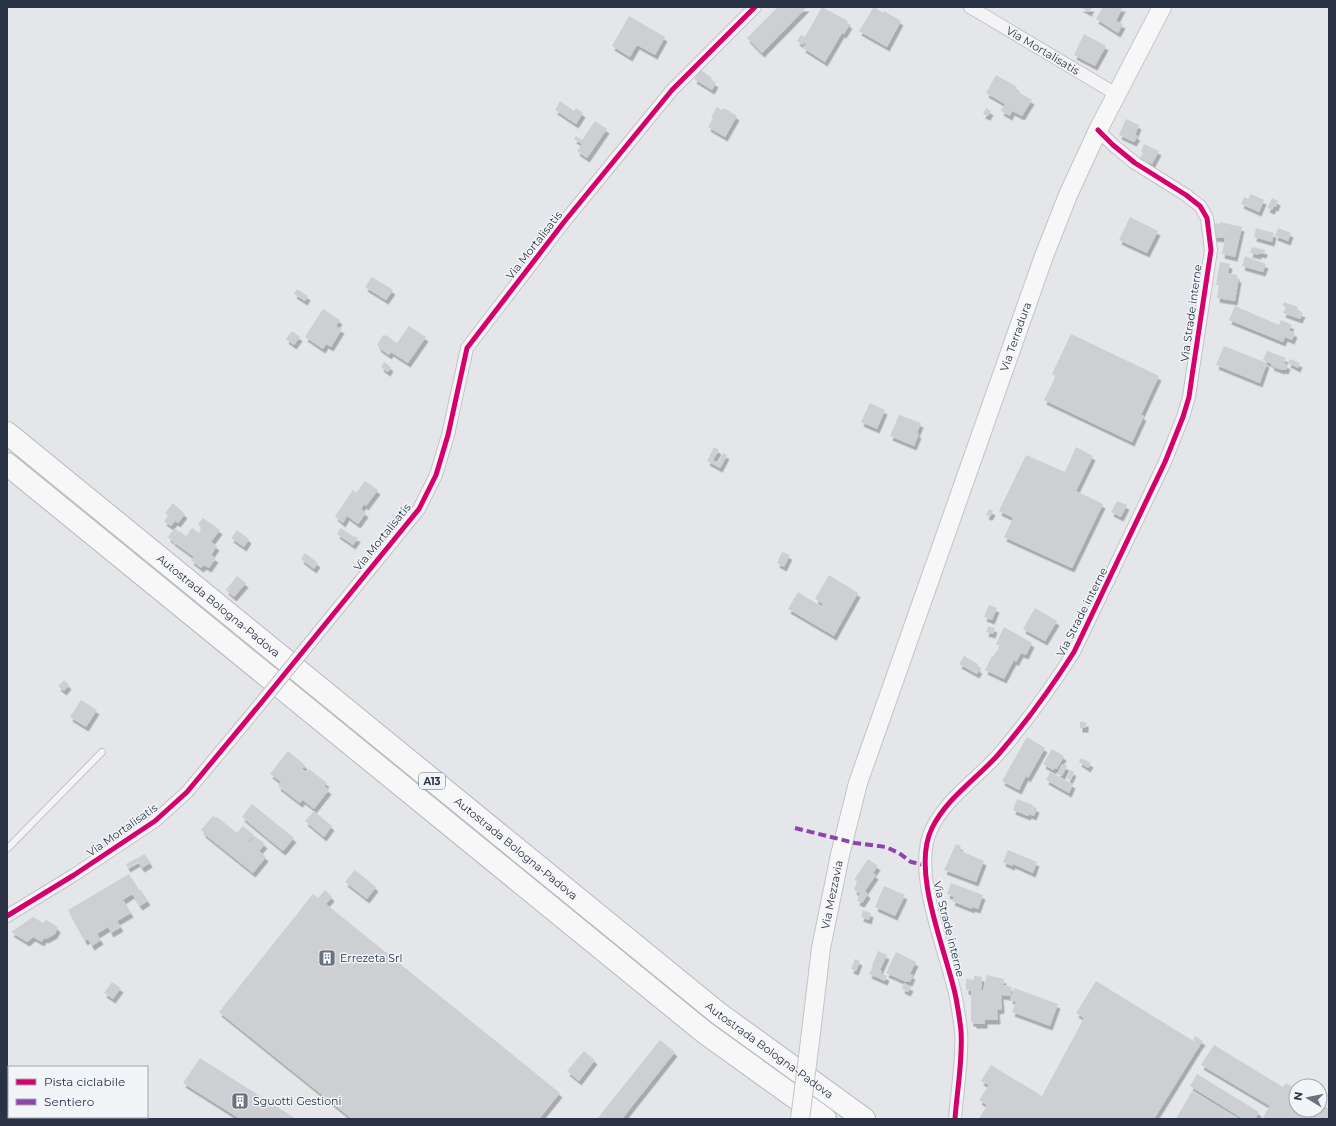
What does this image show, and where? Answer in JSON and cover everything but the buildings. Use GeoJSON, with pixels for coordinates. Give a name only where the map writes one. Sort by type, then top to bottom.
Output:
{"type":"FeatureCollection","features":[{"type":"Feature","properties":{"kind":"highway","name":"Autostrada Bologna-Padova"},"geometry":{"type":"LineString","coordinates":[[7,433],[718,1013],[864,1119]]}},
{"type":"Feature","properties":{"kind":"highway","name":"Autostrada Bologna-Padova"},"geometry":{"type":"LineString","coordinates":[[7,464],[704,1032],[825,1119]]}},
{"type":"Feature","properties":{"kind":"main road","name":"Via Terradura"},"geometry":{"type":"LineString","coordinates":[[895,677],[1044,256],[1068,195],[1116,94],[1162,7]]}},
{"type":"Feature","properties":{"kind":"main road","name":"Via Mezzavia"},"geometry":{"type":"LineString","coordinates":[[800,1119],[820,948],[840,855],[858,783],[895,677]]}},
{"type":"Feature","properties":{"kind":"street","name":"Via Mortalisatis"},"geometry":{"type":"LineString","coordinates":[[7,916],[74,875],[155,821],[187,792],[261,703],[418,509],[436,475],[448,435],[467,348],[564,222],[672,90],[755,7]]}},
{"type":"Feature","properties":{"kind":"street","name":"Via Mortalisatis"},"geometry":{"type":"LineString","coordinates":[[970,7],[1116,94]]}},
{"type":"Feature","properties":{"kind":"street","name":"Via Strade interne"},"geometry":{"type":"LineString","coordinates":[[955,1119],[961,1054],[961,1032],[956,998],[927,887],[925,864],[927,845],[932,829],[940,814],[953,798],[1001,751],[1059,676],[1074,652],[1165,462],[1181,423],[1189,397],[1199,331],[1210,250],[1207,218],[1200,206],[1186,195],[1135,163],[1113,145],[1098,130]]}},
{"type":"Feature","properties":{"kind":"lane"},"geometry":{"type":"LineString","coordinates":[[7,849],[102,752]]}},
{"type":"Feature","properties":{"kind":"marked path"},"geometry":{"type":"LineString","coordinates":[[795,828],[855,843],[886,847],[899,853],[911,862],[925,865]]}},
{"type":"Feature","properties":{"kind":"cycle path"},"geometry":{"type":"LineString","coordinates":[[7,916],[74,875],[155,821],[187,792],[261,703],[419,509],[436,475],[448,435],[467,348],[564,222],[672,90],[755,7]]}},
{"type":"Feature","properties":{"kind":"cycle path"},"geometry":{"type":"LineString","coordinates":[[955,1119],[961,1064],[961,1031],[956,998],[932,912],[925,867],[926,846],[932,828],[945,807],[989,765],[1018,731],[1074,652],[1165,462],[1183,417],[1189,397],[1211,250],[1207,218],[1200,206],[1186,195],[1135,163],[1113,145],[1098,130]]}},
{"type":"Feature","properties":{"kind":"place","name":"Errezeta Srl"},"geometry":{"type":"Point","coordinates":[327,958]}},
{"type":"Feature","properties":{"kind":"place","name":"Sguotti Gestioni"},"geometry":{"type":"Point","coordinates":[240,1101]}}]}
